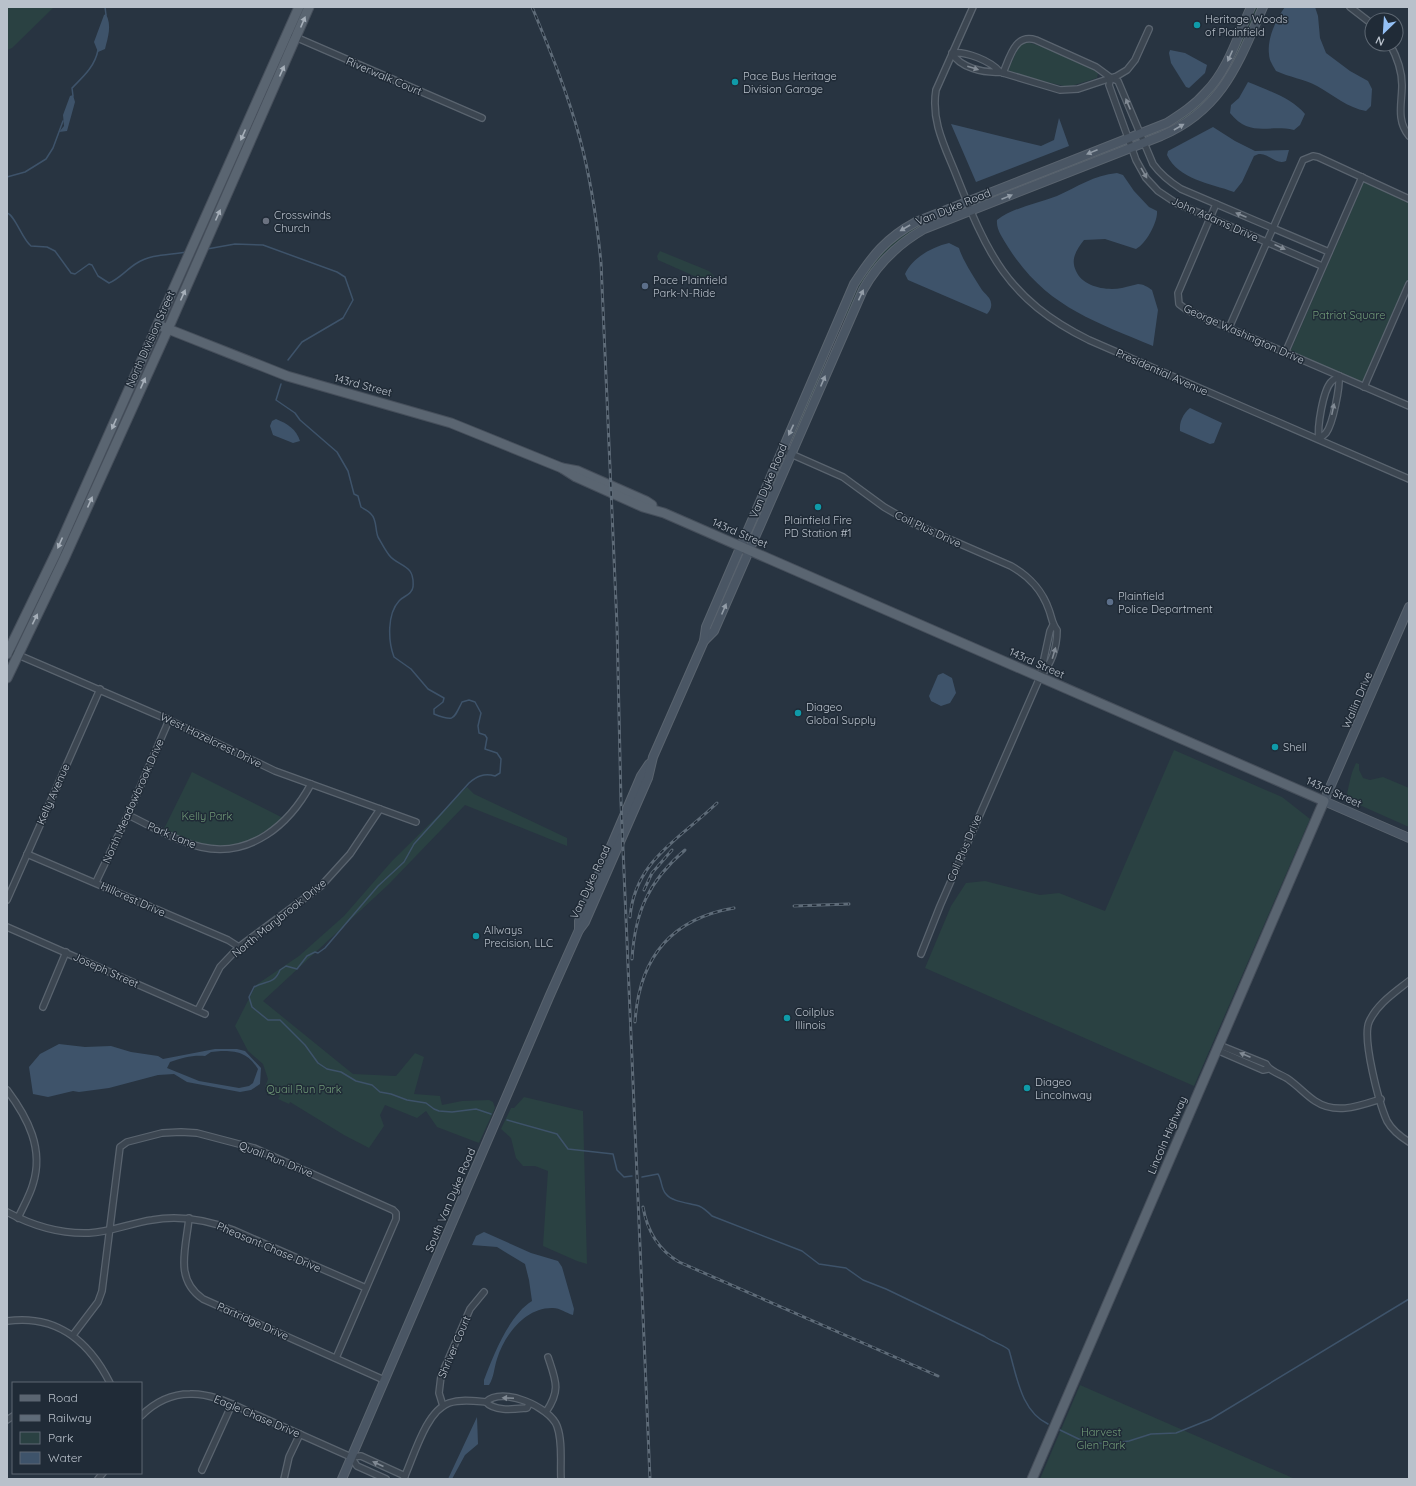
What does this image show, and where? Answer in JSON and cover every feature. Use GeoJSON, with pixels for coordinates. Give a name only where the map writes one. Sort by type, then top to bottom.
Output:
{"type":"FeatureCollection","features":[{"type":"Feature","properties":{"kind":"main road","name":"North Division Street"},"geometry":{"type":"LineString","coordinates":[[8,652],[56,553],[223,181],[299,7]]}},
{"type":"Feature","properties":{"kind":"main road","name":"North Division Street"},"geometry":{"type":"LineString","coordinates":[[7,678],[64,558],[168,329],[309,7]]}},
{"type":"Feature","properties":{"kind":"main road"},"geometry":{"type":"LineString","coordinates":[[223,181],[232,185]]}},
{"type":"Feature","properties":{"kind":"main road","name":"143rd Street"},"geometry":{"type":"LineString","coordinates":[[158,325],[266,369],[451,423],[562,468],[578,471],[646,501],[656,509],[750,551],[1324,801]]}},
{"type":"Feature","properties":{"kind":"main road","name":"Lincoln Highway"},"geometry":{"type":"LineString","coordinates":[[1032,1479],[1324,801]]}},
{"type":"Feature","properties":{"kind":"street","name":"Presidential Avenue"},"geometry":{"type":"LineString","coordinates":[[973,7],[936,90],[935,118],[982,239],[1006,277],[1025,298],[1068,330],[1161,373],[1319,439],[1409,479]]}},
{"type":"Feature","properties":{"kind":"street","name":"Van Dyke Road"},"geometry":{"type":"LineString","coordinates":[[579,930],[585,922],[648,778],[654,757],[704,642],[706,627],[740,546],[851,290],[870,258],[890,239],[907,227],[1167,123],[1196,103],[1208,91],[1225,66],[1251,7]]}},
{"type":"Feature","properties":{"kind":"street","name":"Van Dyke Road"},"geometry":{"type":"LineString","coordinates":[[704,642],[714,631],[750,551],[844,330],[863,290],[875,270],[895,249],[915,235],[940,223],[1144,143],[1175,130],[1193,120],[1210,104],[1232,76],[1263,7]]}},
{"type":"Feature","properties":{"kind":"street"},"geometry":{"type":"LineString","coordinates":[[1350,7],[1364,18]]}},
{"type":"Feature","properties":{"kind":"street"},"geometry":{"type":"LineString","coordinates":[[1001,73],[995,66],[960,52],[952,53],[956,60],[966,66],[1001,73],[1064,90],[1078,89],[1123,73],[1133,64],[1149,29]]}},
{"type":"Feature","properties":{"kind":"street","name":"Riverwalk Court"},"geometry":{"type":"LineString","coordinates":[[287,34],[482,118]]}},
{"type":"Feature","properties":{"kind":"street","name":"John Adams Drive"},"geometry":{"type":"LineString","coordinates":[[1001,73],[1018,43],[1028,38],[1096,67],[1111,78],[1118,81],[1153,164],[1160,174],[1169,182],[1181,189],[1329,252]]}},
{"type":"Feature","properties":{"kind":"street"},"geometry":{"type":"LineString","coordinates":[[1393,52],[1400,69],[1402,84],[1400,118],[1409,136]]}},
{"type":"Feature","properties":{"kind":"street","name":"John Adams Drive"},"geometry":{"type":"LineString","coordinates":[[1111,78],[1109,85],[1132,147],[1146,178],[1158,191],[1176,203],[1322,266]]}},
{"type":"Feature","properties":{"kind":"street"},"geometry":{"type":"LineString","coordinates":[[1229,328],[1299,166],[1308,157],[1318,157],[1409,198]]}},
{"type":"Feature","properties":{"kind":"street"},"geometry":{"type":"LineString","coordinates":[[1285,353],[1362,177]]}},
{"type":"Feature","properties":{"kind":"street","name":"George Washington Drive"},"geometry":{"type":"LineString","coordinates":[[1216,204],[1178,293],[1177,300],[1179,304],[1187,310],[1409,406]]}},
{"type":"Feature","properties":{"kind":"street"},"geometry":{"type":"LineString","coordinates":[[1364,387],[1409,284]]}},
{"type":"Feature","properties":{"kind":"street"},"geometry":{"type":"LineString","coordinates":[[1339,376],[1340,387],[1327,432],[1319,439],[1318,429],[1325,394],[1330,382],[1339,376]]}},
{"type":"Feature","properties":{"kind":"street","name":"Coil Plus Drive"},"geometry":{"type":"LineString","coordinates":[[782,450],[843,477],[894,514],[1020,571],[1034,584],[1044,598],[1053,625],[1050,631],[1040,677],[945,892],[921,954]]}},
{"type":"Feature","properties":{"kind":"street","name":"Wallin Drive"},"geometry":{"type":"LineString","coordinates":[[1324,801],[1409,607]]}},
{"type":"Feature","properties":{"kind":"street","name":"West Hazelcrest Drive"},"geometry":{"type":"LineString","coordinates":[[8,652],[18,654],[100,689],[276,771],[416,822]]}},
{"type":"Feature","properties":{"kind":"street","name":"Kelly Avenue"},"geometry":{"type":"LineString","coordinates":[[7,900],[100,689]]}},
{"type":"Feature","properties":{"kind":"street","name":"North Meadowbrook Drive"},"geometry":{"type":"LineString","coordinates":[[96,882],[128,815],[169,720]]}},
{"type":"Feature","properties":{"kind":"street","name":"Park Lane"},"geometry":{"type":"LineString","coordinates":[[128,815],[200,847],[231,848],[264,838],[278,827],[294,810],[311,784]]}},
{"type":"Feature","properties":{"kind":"street","name":"143rd Street"},"geometry":{"type":"LineString","coordinates":[[1324,801],[1409,838]]}},
{"type":"Feature","properties":{"kind":"street","name":"North Marybrook Drive"},"geometry":{"type":"LineString","coordinates":[[198,1010],[220,967],[238,947],[321,886],[350,854],[380,809]]}},
{"type":"Feature","properties":{"kind":"street","name":"Hillcrest Drive"},"geometry":{"type":"LineString","coordinates":[[27,854],[96,882],[228,940],[238,947]]}},
{"type":"Feature","properties":{"kind":"street","name":"Joseph Street"},"geometry":{"type":"LineString","coordinates":[[7,927],[205,1014]]}},
{"type":"Feature","properties":{"kind":"street","name":"South Van Dyke Road"},"geometry":{"type":"LineString","coordinates":[[342,1479],[579,930]]}},
{"type":"Feature","properties":{"kind":"street"},"geometry":{"type":"LineString","coordinates":[[43,1007],[66,952]]}},
{"type":"Feature","properties":{"kind":"street"},"geometry":{"type":"LineString","coordinates":[[1409,981],[1385,1000],[1373,1013],[1368,1024],[1369,1053],[1388,1121],[1394,1130],[1409,1142]]}},
{"type":"Feature","properties":{"kind":"street"},"geometry":{"type":"LineString","coordinates":[[1218,1047],[1266,1064],[1268,1068],[1286,1078],[1314,1100],[1328,1107],[1346,1109],[1381,1100]]}},
{"type":"Feature","properties":{"kind":"street"},"geometry":{"type":"LineString","coordinates":[[7,1090],[34,1136],[38,1156],[33,1185],[18,1218]]}},
{"type":"Feature","properties":{"kind":"street","name":"Quail Run Drive"},"geometry":{"type":"LineString","coordinates":[[73,1336],[98,1302],[102,1291],[108,1231],[120,1147],[127,1142],[162,1133],[197,1133],[254,1148],[393,1210],[396,1214],[396,1219],[336,1358]]}},
{"type":"Feature","properties":{"kind":"street","name":"Pheasant Chase Drive"},"geometry":{"type":"LineString","coordinates":[[7,1212],[38,1227],[54,1231],[90,1233],[108,1231],[152,1220],[189,1218],[212,1222],[366,1288]]}},
{"type":"Feature","properties":{"kind":"street","name":"Partridge Drive"},"geometry":{"type":"LineString","coordinates":[[189,1218],[183,1270],[187,1282],[193,1292],[203,1299],[384,1380]]}},
{"type":"Feature","properties":{"kind":"street","name":"Shriver Court"},"geometry":{"type":"LineString","coordinates":[[443,1406],[438,1393],[441,1376],[470,1309],[484,1292]]}},
{"type":"Feature","properties":{"kind":"street"},"geometry":{"type":"LineString","coordinates":[[7,1321],[21,1319],[51,1324],[73,1336],[96,1358],[109,1382]]}},
{"type":"Feature","properties":{"kind":"street"},"geometry":{"type":"LineString","coordinates":[[546,1412],[554,1400],[557,1383],[548,1358]]}},
{"type":"Feature","properties":{"kind":"street","name":"Eagle Chase Drive"},"geometry":{"type":"LineString","coordinates":[[142,1415],[155,1404],[178,1394],[203,1395],[232,1404],[351,1457],[361,1456],[405,1477]]}},
{"type":"Feature","properties":{"kind":"street"},"geometry":{"type":"LineString","coordinates":[[405,1477],[431,1418],[443,1406],[457,1401],[486,1402],[490,1398],[508,1397],[527,1401],[529,1404],[546,1412],[555,1422],[558,1432],[561,1479]]}},
{"type":"Feature","properties":{"kind":"street"},"geometry":{"type":"LineString","coordinates":[[486,1402],[489,1406],[502,1409],[527,1408],[529,1404]]}},
{"type":"Feature","properties":{"kind":"street"},"geometry":{"type":"LineString","coordinates":[[202,1470],[232,1404]]}},
{"type":"Feature","properties":{"kind":"street"},"geometry":{"type":"LineString","coordinates":[[284,1479],[289,1457],[300,1434]]}},
{"type":"Feature","properties":{"kind":"street","name":"Eagle Chase Drive"},"geometry":{"type":"LineString","coordinates":[[351,1457],[357,1466],[386,1479]]}},
{"type":"Feature","properties":{"kind":"green space"},"geometry":{"type":"Polygon","coordinates":[[[7,7],[54,7],[12,48],[7,50],[7,7]]]}},
{"type":"Feature","properties":{"kind":"green space"},"geometry":{"type":"Polygon","coordinates":[[[1254,7],[1261,7],[1221,88],[1180,125],[1146,138],[1146,136],[1170,126],[1183,117],[1210,92],[1254,7]]]}},
{"type":"Feature","properties":{"kind":"green space"},"geometry":{"type":"Polygon","coordinates":[[[1024,42],[1038,45],[1084,65],[1098,73],[1097,78],[1068,87],[1013,74],[1009,70],[1010,66],[1019,46],[1024,42]]]}},
{"type":"Feature","properties":{"kind":"green space"},"geometry":{"type":"Polygon","coordinates":[[[1127,141],[1128,144],[1069,170],[978,204],[1127,141]]]}},
{"type":"Feature","properties":{"kind":"green space","name":"Patriot Square"},"geometry":{"type":"Polygon","coordinates":[[[1364,182],[1409,203],[1409,277],[1362,384],[1290,352],[1364,182]]]}},
{"type":"Feature","properties":{"kind":"green space"},"geometry":{"type":"Polygon","coordinates":[[[957,209],[955,212],[930,222],[897,245],[850,313],[845,317],[873,258],[908,229],[957,209]]]}},
{"type":"Feature","properties":{"kind":"green space"},"geometry":{"type":"Polygon","coordinates":[[[660,251],[709,271],[714,276],[714,281],[710,283],[658,260],[657,256],[660,251]]]}},
{"type":"Feature","properties":{"kind":"green space"},"geometry":{"type":"Polygon","coordinates":[[[835,337],[805,418],[797,437],[791,443],[817,373],[835,337]]]}},
{"type":"Feature","properties":{"kind":"green space"},"geometry":{"type":"Polygon","coordinates":[[[779,466],[780,469],[761,520],[751,537],[750,536],[770,482],[779,466]]]}},
{"type":"Feature","properties":{"kind":"green space"},"geometry":{"type":"Polygon","coordinates":[[[1174,750],[1282,797],[1310,819],[1194,1086],[925,968],[951,906],[966,883],[985,881],[1040,895],[1059,893],[1105,911],[1174,750]]]}},
{"type":"Feature","properties":{"kind":"green space"},"geometry":{"type":"Polygon","coordinates":[[[1356,763],[1359,764],[1359,770],[1363,778],[1370,780],[1383,777],[1409,788],[1409,827],[1346,799],[1351,776],[1356,763]]]}},
{"type":"Feature","properties":{"kind":"green space","name":"Kelly Park"},"geometry":{"type":"Polygon","coordinates":[[[192,772],[285,819],[264,838],[231,848],[200,847],[163,831],[192,772]]]}},
{"type":"Feature","properties":{"kind":"green space","name":"Quail Run Park"},"geometry":{"type":"Polygon","coordinates":[[[467,787],[474,794],[567,838],[567,846],[465,805],[389,884],[263,1001],[353,1074],[396,1076],[415,1053],[424,1057],[414,1094],[440,1096],[442,1105],[462,1101],[489,1100],[493,1102],[495,1108],[479,1143],[437,1127],[426,1111],[417,1118],[385,1105],[380,1115],[384,1126],[369,1148],[344,1135],[290,1102],[289,1104],[278,1099],[280,1096],[265,1087],[268,1079],[263,1064],[248,1051],[235,1026],[256,985],[299,956],[344,916],[392,861],[467,787]]]}},
{"type":"Feature","properties":{"kind":"green space"},"geometry":{"type":"Polygon","coordinates":[[[524,1097],[583,1111],[587,1264],[543,1246],[548,1171],[535,1166],[523,1166],[516,1158],[511,1138],[501,1129],[511,1108],[514,1108],[524,1097]]]}},
{"type":"Feature","properties":{"kind":"green space","name":"Harvest Glen Park"},"geometry":{"type":"Polygon","coordinates":[[[1080,1385],[1295,1479],[1040,1479],[1080,1385]]]}},
{"type":"Feature","properties":{"kind":"water"},"geometry":{"type":"Polygon","coordinates":[[[1285,7],[1315,7],[1318,16],[1320,38],[1326,53],[1350,71],[1368,81],[1372,89],[1371,106],[1366,111],[1347,104],[1317,86],[1276,71],[1271,63],[1269,42],[1275,23],[1285,7]]]}},
{"type":"Feature","properties":{"kind":"water"},"geometry":{"type":"Polygon","coordinates":[[[106,14],[109,23],[108,36],[105,49],[98,52],[94,42],[104,15],[106,14]]]}},
{"type":"Feature","properties":{"kind":"water"},"geometry":{"type":"Polygon","coordinates":[[[1170,50],[1185,53],[1207,65],[1205,73],[1189,88],[1186,87],[1171,63],[1169,53],[1170,50]]]}},
{"type":"Feature","properties":{"kind":"water"},"geometry":{"type":"Polygon","coordinates":[[[1248,82],[1279,95],[1300,108],[1305,114],[1300,125],[1294,130],[1260,129],[1252,128],[1237,121],[1230,113],[1231,105],[1239,98],[1248,82]]]}},
{"type":"Feature","properties":{"kind":"water"},"geometry":{"type":"Polygon","coordinates":[[[73,95],[75,102],[67,131],[59,132],[64,126],[63,115],[70,96],[73,95]]]}},
{"type":"Feature","properties":{"kind":"water"},"geometry":{"type":"Polygon","coordinates":[[[1059,118],[1069,146],[976,182],[951,124],[1041,146],[1054,140],[1059,118]]]}},
{"type":"Feature","properties":{"kind":"water"},"geometry":{"type":"Polygon","coordinates":[[[1213,127],[1235,141],[1255,151],[1289,150],[1286,161],[1278,161],[1262,154],[1254,156],[1242,182],[1234,192],[1196,180],[1179,170],[1172,163],[1167,155],[1168,151],[1213,127]]]}},
{"type":"Feature","properties":{"kind":"water"},"geometry":{"type":"Polygon","coordinates":[[[1117,173],[1123,175],[1134,191],[1149,207],[1157,211],[1156,221],[1147,238],[1136,249],[1105,239],[1084,240],[1075,254],[1074,267],[1084,281],[1096,287],[1116,289],[1138,284],[1152,290],[1158,310],[1153,346],[1091,319],[1054,298],[1022,267],[1000,234],[997,224],[997,220],[1011,212],[1057,196],[1101,176],[1117,173]]]}},
{"type":"Feature","properties":{"kind":"water"},"geometry":{"type":"Polygon","coordinates":[[[949,243],[959,248],[972,275],[990,299],[991,307],[987,314],[908,280],[905,274],[912,263],[929,250],[949,243]]]}},
{"type":"Feature","properties":{"kind":"water"},"geometry":{"type":"Polygon","coordinates":[[[1190,408],[1222,423],[1214,443],[1210,444],[1180,431],[1182,418],[1190,408]]]}},
{"type":"Feature","properties":{"kind":"water"},"geometry":{"type":"Polygon","coordinates":[[[276,419],[291,427],[300,441],[293,443],[273,435],[270,426],[272,421],[276,419]]]}},
{"type":"Feature","properties":{"kind":"water"},"geometry":{"type":"Polygon","coordinates":[[[943,673],[952,678],[956,693],[950,703],[941,706],[931,701],[929,696],[938,675],[943,673]]]}},
{"type":"Feature","properties":{"kind":"water"},"geometry":{"type":"Polygon","coordinates":[[[59,1044],[85,1047],[111,1046],[131,1052],[158,1056],[163,1059],[215,1049],[237,1049],[245,1051],[261,1068],[260,1084],[251,1090],[240,1092],[187,1082],[174,1074],[158,1075],[109,1088],[79,1092],[73,1091],[48,1097],[33,1094],[29,1067],[40,1054],[59,1044]],[[211,1052],[205,1056],[191,1056],[179,1059],[170,1062],[167,1068],[199,1081],[239,1088],[249,1086],[253,1083],[258,1069],[246,1056],[238,1052],[211,1052]]]}},
{"type":"Feature","properties":{"kind":"water"},"geometry":{"type":"Polygon","coordinates":[[[484,1232],[531,1253],[558,1261],[562,1267],[574,1309],[573,1315],[556,1308],[543,1309],[533,1312],[517,1324],[510,1332],[500,1350],[489,1385],[484,1385],[484,1380],[503,1337],[516,1316],[532,1301],[525,1264],[497,1247],[472,1245],[476,1236],[484,1232]]]}},
{"type":"Feature","properties":{"kind":"water"},"geometry":{"type":"Polygon","coordinates":[[[477,1417],[478,1444],[465,1455],[452,1479],[448,1479],[477,1417]]]}},
{"type":"Feature","properties":{"kind":"waterway"},"geometry":{"type":"LineString","coordinates":[[105,7],[106,15]]}},
{"type":"Feature","properties":{"kind":"waterway"},"geometry":{"type":"LineString","coordinates":[[73,96],[72,88],[92,66],[98,50]]}},
{"type":"Feature","properties":{"kind":"waterway"},"geometry":{"type":"LineString","coordinates":[[7,177],[25,172],[46,159],[53,148],[63,121]]}},
{"type":"Feature","properties":{"kind":"waterway"},"geometry":{"type":"LineString","coordinates":[[7,213],[13,218],[31,246],[47,247],[55,251],[71,273],[75,274],[89,264],[92,265],[98,276],[109,283],[142,260],[154,256],[186,252]]}},
{"type":"Feature","properties":{"kind":"waterway"},"geometry":{"type":"LineString","coordinates":[[207,249],[235,244],[263,245],[337,272],[345,277],[353,300],[343,318],[302,342],[288,360]]}},
{"type":"Feature","properties":{"kind":"waterway"},"geometry":{"type":"LineString","coordinates":[[281,384],[276,400],[295,413],[300,420],[337,452],[348,471],[354,494],[358,496],[361,507],[373,516],[378,537],[389,555],[409,569],[413,579],[412,590],[401,599],[395,606],[392,613],[390,636],[394,657],[411,669],[428,689],[444,698],[443,702],[434,709],[434,714],[446,718],[452,718],[457,713],[462,702],[469,700],[475,702],[481,713],[478,726],[479,733],[485,735],[487,738],[485,749],[497,753],[501,759],[500,773],[495,776],[481,776],[469,783],[414,844],[404,862],[378,886],[325,948],[318,953],[315,952],[307,956],[297,969],[286,966],[269,982],[254,987],[249,997],[252,1007],[268,1020],[280,1020],[305,1045],[318,1063],[327,1069],[341,1072],[356,1081],[372,1085],[380,1092],[391,1094],[407,1100],[426,1103],[439,1111],[452,1112],[476,1109],[491,1114]]}},
{"type":"Feature","properties":{"kind":"waterway"},"geometry":{"type":"LineString","coordinates":[[507,1120],[557,1134],[568,1149],[613,1154],[617,1170],[624,1177],[632,1176]]}},
{"type":"Feature","properties":{"kind":"waterway"},"geometry":{"type":"LineString","coordinates":[[642,1177],[658,1174],[664,1192],[672,1199],[699,1206],[712,1216],[802,1251],[819,1264],[846,1268],[863,1280],[886,1289],[984,1336],[1009,1350],[1021,1392],[1026,1402],[1032,1411],[1048,1424]]}},
{"type":"Feature","properties":{"kind":"waterway"},"geometry":{"type":"LineString","coordinates":[[1060,1430],[1085,1442],[1108,1444],[1129,1441],[1151,1434],[1176,1433],[1211,1419],[1409,1299]]}},
{"type":"Feature","properties":{"kind":"railway"},"geometry":{"type":"LineString","coordinates":[[532,7],[552,56],[580,139],[593,201],[601,263],[617,626],[621,802],[650,1479]]}},
{"type":"Feature","properties":{"kind":"railway"},"geometry":{"type":"LineString","coordinates":[[630,917],[634,897],[640,880],[650,865],[662,852],[717,803]]}},
{"type":"Feature","properties":{"kind":"railway"},"geometry":{"type":"LineString","coordinates":[[644,890],[652,873],[672,850]]}},
{"type":"Feature","properties":{"kind":"railway"},"geometry":{"type":"LineString","coordinates":[[632,959],[636,926],[646,898],[662,873],[685,850]]}},
{"type":"Feature","properties":{"kind":"railway"},"geometry":{"type":"LineString","coordinates":[[794,906],[849,904]]}},
{"type":"Feature","properties":{"kind":"railway"},"geometry":{"type":"LineString","coordinates":[[635,1022],[638,999],[643,979],[651,961],[662,946],[676,932],[692,922],[712,913],[734,908]]}},
{"type":"Feature","properties":{"kind":"railway"},"geometry":{"type":"LineString","coordinates":[[643,1207],[647,1223],[654,1238],[671,1257],[679,1262],[938,1376]]}},
{"type":"Feature","properties":{"kind":"place","name":"Heritage Woods of Plainfield"},"geometry":{"type":"Point","coordinates":[1197,25]}},
{"type":"Feature","properties":{"kind":"place","name":"Pace Bus Heritage Division Garage"},"geometry":{"type":"Point","coordinates":[735,82]}},
{"type":"Feature","properties":{"kind":"place","name":"Crosswinds Church"},"geometry":{"type":"Point","coordinates":[266,221]}},
{"type":"Feature","properties":{"kind":"place","name":"Pace Plainfield Park-N-Ride"},"geometry":{"type":"Point","coordinates":[645,286]}},
{"type":"Feature","properties":{"kind":"place","name":"Plainfield Fire PD Station #1"},"geometry":{"type":"Point","coordinates":[818,507]}},
{"type":"Feature","properties":{"kind":"place","name":"Plainfield Police Department"},"geometry":{"type":"Point","coordinates":[1110,602]}},
{"type":"Feature","properties":{"kind":"place","name":"Diageo Global Supply"},"geometry":{"type":"Point","coordinates":[798,713]}},
{"type":"Feature","properties":{"kind":"place","name":"Shell"},"geometry":{"type":"Point","coordinates":[1275,747]}},
{"type":"Feature","properties":{"kind":"place","name":"Allways Precision, LLC"},"geometry":{"type":"Point","coordinates":[476,936]}},
{"type":"Feature","properties":{"kind":"place","name":"Coilplus Illinois"},"geometry":{"type":"Point","coordinates":[787,1018]}},
{"type":"Feature","properties":{"kind":"place","name":"Diageo Lincolnway"},"geometry":{"type":"Point","coordinates":[1027,1088]}}]}
